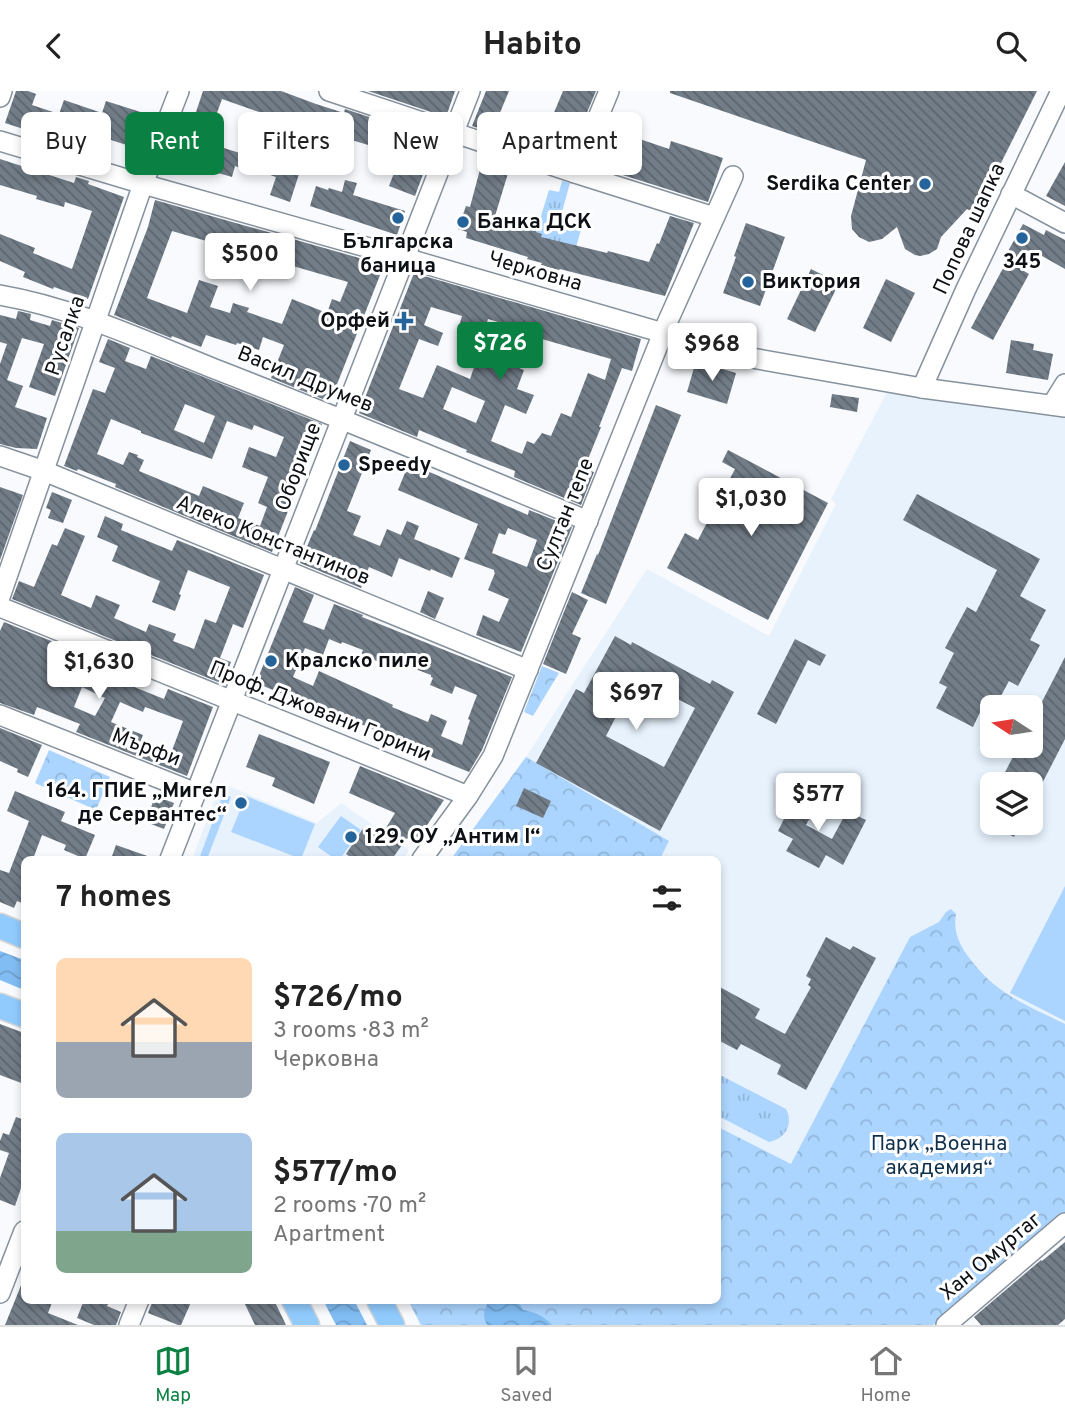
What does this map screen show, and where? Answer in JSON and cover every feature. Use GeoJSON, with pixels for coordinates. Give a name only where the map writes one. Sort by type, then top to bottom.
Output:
{"type":"FeatureCollection","features":[{"type":"Feature","properties":{"kind":"main road"},"geometry":{"type":"LineString","coordinates":[[0,926],[21,935]]}},
{"type":"Feature","properties":{"kind":"main road"},"geometry":{"type":"LineString","coordinates":[[0,1006],[21,1014]]}},
{"type":"Feature","properties":{"kind":"main road"},"geometry":{"type":"LineString","coordinates":[[296,1304],[307,1325]]}},
{"type":"Feature","properties":{"kind":"main road"},"geometry":{"type":"LineString","coordinates":[[381,1304],[392,1325]]}},
{"type":"Feature","properties":{"kind":"street"},"geometry":{"type":"LineString","coordinates":[[0,97],[2,91]]}},
{"type":"Feature","properties":{"kind":"street","name":"Русалка"},"geometry":{"type":"LineString","coordinates":[[0,597],[143,184],[179,91]]}},
{"type":"Feature","properties":{"kind":"street","name":"Оборище"},"geometry":{"type":"LineString","coordinates":[[462,112],[470,91]]}},
{"type":"Feature","properties":{"kind":"street"},"geometry":{"type":"LineString","coordinates":[[600,112],[609,91]]}},
{"type":"Feature","properties":{"kind":"street","name":"Попова шапка"},"geometry":{"type":"LineString","coordinates":[[922,388],[966,289],[1061,91]]}},
{"type":"Feature","properties":{"kind":"street"},"geometry":{"type":"LineString","coordinates":[[336,92],[394,112]]}},
{"type":"Feature","properties":{"kind":"street","name":"Черковна"},"geometry":{"type":"LineString","coordinates":[[0,141],[746,357],[922,388],[1059,406]]}},
{"type":"Feature","properties":{"kind":"street","name":"Оборище"},"geometry":{"type":"LineString","coordinates":[[171,856],[438,175]]}},
{"type":"Feature","properties":{"kind":"street"},"geometry":{"type":"LineString","coordinates":[[581,175],[714,217]]}},
{"type":"Feature","properties":{"kind":"street","name":"Султан тепе"},"geometry":{"type":"LineString","coordinates":[[424,856],[493,757],[663,333],[733,176]]}},
{"type":"Feature","properties":{"kind":"street"},"geometry":{"type":"LineString","coordinates":[[1011,194],[1065,223]]}},
{"type":"Feature","properties":{"kind":"street","name":"Васил Друмев"},"geometry":{"type":"LineString","coordinates":[[0,295],[95,322],[342,419],[588,521]]}},
{"type":"Feature","properties":{"kind":"street"},"geometry":{"type":"LineString","coordinates":[[1059,406],[1065,384]]}},
{"type":"Feature","properties":{"kind":"street","name":"Алеко Константинов"},"geometry":{"type":"LineString","coordinates":[[0,456],[44,471],[528,670]]}},
{"type":"Feature","properties":{"kind":"street","name":"Проф. Джовани Горини"},"geometry":{"type":"LineString","coordinates":[[0,607],[468,796]]}},
{"type":"Feature","properties":{"kind":"street","name":"Мърфи"},"geometry":{"type":"LineString","coordinates":[[0,715],[197,793]]}},
{"type":"Feature","properties":{"kind":"street","name":"Хан Омуртаг"},"geometry":{"type":"LineString","coordinates":[[946,1325],[1065,1223]]}},
{"type":"Feature","properties":{"kind":"street"},"geometry":{"type":"LineString","coordinates":[[0,1293],[21,1239]]}},
{"type":"Feature","properties":{"kind":"street"},"geometry":{"type":"LineString","coordinates":[[129,1325],[137,1304]]}},
{"type":"Feature","properties":{"kind":"shaded area"},"geometry":{"type":"Polygon","coordinates":[[[887,392],[1065,417],[1065,1215],[933,1325],[420,1325],[410,1304],[721,1304],[721,856],[453,856],[526,757],[647,569],[769,636],[836,504],[831,499],[887,392]]]}},
{"type":"Feature","properties":{"kind":"shaded area","name":"164. ГПИЕ „Мигел де Сервантес“"},"geometry":{"type":"Polygon","coordinates":[[[221,783],[317,823],[341,803],[409,850],[405,856],[193,856],[221,783]]]}},
{"type":"Feature","properties":{"kind":"green space"},"geometry":{"type":"Polygon","coordinates":[[[562,181],[570,183],[560,219],[582,226],[575,251],[540,240],[536,232],[549,190],[559,192],[562,181]]]}},
{"type":"Feature","properties":{"kind":"green space"},"geometry":{"type":"Polygon","coordinates":[[[542,666],[559,673],[533,716],[524,712],[542,666]]]}},
{"type":"Feature","properties":{"kind":"green space"},"geometry":{"type":"Polygon","coordinates":[[[49,750],[110,777],[96,810],[35,783],[49,750]]]}},
{"type":"Feature","properties":{"kind":"green space"},"geometry":{"type":"Polygon","coordinates":[[[526,757],[669,841],[662,856],[453,856],[526,757]]]}},
{"type":"Feature","properties":{"kind":"green space"},"geometry":{"type":"Polygon","coordinates":[[[223,794],[231,797],[208,856],[200,856],[223,794]]]}},
{"type":"Feature","properties":{"kind":"green space"},"geometry":{"type":"Polygon","coordinates":[[[246,796],[315,824],[302,856],[293,856],[231,832],[246,796]]]}},
{"type":"Feature","properties":{"kind":"green space"},"geometry":{"type":"Polygon","coordinates":[[[341,816],[361,830],[342,856],[331,856],[318,847],[341,816]]]}},
{"type":"Feature","properties":{"kind":"green space"},"geometry":{"type":"Polygon","coordinates":[[[1065,886],[1065,1021],[1010,993],[1065,886]]]}},
{"type":"Feature","properties":{"kind":"green space","name":"Парк „Военна академия“"},"geometry":{"type":"Polygon","coordinates":[[[951,909],[956,914],[955,926],[960,943],[966,954],[991,982],[1025,1005],[1065,1024],[1065,1215],[933,1325],[421,1325],[410,1304],[721,1304],[721,1129],[791,1164],[910,937],[939,922],[951,909]]]}},
{"type":"Feature","properties":{"kind":"green space"},"geometry":{"type":"Polygon","coordinates":[[[721,1076],[786,1109],[789,1120],[784,1134],[769,1142],[721,1118],[721,1076]]]}},
{"type":"Feature","properties":{"kind":"water"},"geometry":{"type":"Polygon","coordinates":[[[0,951],[21,959],[21,989],[0,980],[0,951]]]}},
{"type":"Feature","properties":{"kind":"water"},"geometry":{"type":"Polygon","coordinates":[[[325,1304],[356,1304],[367,1325],[336,1325],[325,1304]]]}},
{"type":"Feature","properties":{"kind":"water"},"geometry":{"type":"Polygon","coordinates":[[[519,1304],[523,1310],[539,1315],[552,1325],[487,1325],[484,1312],[486,1306],[519,1304]]]}},
{"type":"Feature","properties":{"kind":"building"},"geometry":{"type":"Polygon","coordinates":[[[16,91],[36,94],[32,105],[53,112],[21,112],[21,128],[5,123],[16,91]]]}},
{"type":"Feature","properties":{"kind":"building"},"geometry":{"type":"Polygon","coordinates":[[[203,91],[281,91],[341,112],[259,112],[222,99],[217,112],[196,112],[203,91]]]}},
{"type":"Feature","properties":{"kind":"building"},"geometry":{"type":"Polygon","coordinates":[[[368,91],[455,91],[448,112],[431,112],[368,91]]]}},
{"type":"Feature","properties":{"kind":"building"},"geometry":{"type":"Polygon","coordinates":[[[486,91],[509,91],[500,112],[478,112],[486,91]]]}},
{"type":"Feature","properties":{"kind":"building"},"geometry":{"type":"Polygon","coordinates":[[[563,91],[596,91],[587,112],[554,112],[563,91]]]}},
{"type":"Feature","properties":{"kind":"building","name":"Serdika Center"},"geometry":{"type":"Polygon","coordinates":[[[670,91],[1037,91],[976,213],[967,209],[941,237],[937,249],[920,256],[905,249],[897,227],[882,239],[869,242],[859,237],[852,229],[851,216],[866,160],[670,91]]]}},
{"type":"Feature","properties":{"kind":"building"},"geometry":{"type":"Polygon","coordinates":[[[64,100],[99,112],[60,112],[64,100]]]}},
{"type":"Feature","properties":{"kind":"building"},"geometry":{"type":"Polygon","coordinates":[[[106,101],[140,112],[125,112],[125,145],[111,140],[111,112],[102,112],[106,101]]]}},
{"type":"Feature","properties":{"kind":"building"},"geometry":{"type":"Polygon","coordinates":[[[345,109],[368,117],[368,145],[354,141],[354,112],[344,112],[345,109]]]}},
{"type":"Feature","properties":{"kind":"building"},"geometry":{"type":"Polygon","coordinates":[[[477,114],[477,128],[472,126],[477,114]]]}},
{"type":"Feature","properties":{"kind":"building"},"geometry":{"type":"Polygon","coordinates":[[[642,140],[669,149],[671,141],[723,158],[708,202],[623,175],[642,175],[642,140]]]}},
{"type":"Feature","properties":{"kind":"building"},"geometry":{"type":"Polygon","coordinates":[[[224,148],[238,152],[238,167],[235,166],[232,177],[224,175],[224,148]]]}},
{"type":"Feature","properties":{"kind":"building"},"geometry":{"type":"Polygon","coordinates":[[[0,159],[21,166],[21,175],[49,175],[74,183],[76,177],[124,197],[88,299],[23,277],[25,272],[0,261],[0,234],[35,248],[33,253],[72,269],[92,211],[65,202],[64,207],[0,185],[0,159]]]}},
{"type":"Feature","properties":{"kind":"building"},"geometry":{"type":"Polygon","coordinates":[[[1065,162],[1065,206],[1046,196],[1065,162]]]}},
{"type":"Feature","properties":{"kind":"building"},"geometry":{"type":"Polygon","coordinates":[[[270,175],[299,175],[290,202],[270,195],[276,177],[270,175]]]}},
{"type":"Feature","properties":{"kind":"building"},"geometry":{"type":"Polygon","coordinates":[[[393,175],[423,175],[415,196],[389,186],[393,175]]]}},
{"type":"Feature","properties":{"kind":"building"},"geometry":{"type":"Polygon","coordinates":[[[479,175],[507,175],[495,216],[537,229],[536,232],[542,234],[541,237],[649,262],[670,216],[694,223],[665,296],[541,265],[542,263],[527,259],[528,257],[466,238],[467,232],[458,229],[466,206],[470,207],[479,175]]]}},
{"type":"Feature","properties":{"kind":"building"},"geometry":{"type":"Polygon","coordinates":[[[345,180],[357,183],[353,195],[405,211],[397,235],[310,206],[316,186],[342,192],[345,180]]]}},
{"type":"Feature","properties":{"kind":"building"},"geometry":{"type":"Polygon","coordinates":[[[155,200],[384,265],[330,402],[271,378],[284,345],[263,337],[259,350],[206,335],[201,347],[114,315],[148,227],[155,200]],[[172,231],[147,298],[187,313],[199,280],[218,286],[210,307],[230,313],[233,303],[249,308],[247,312],[282,324],[292,299],[327,313],[332,299],[340,302],[348,282],[251,254],[247,268],[230,263],[234,249],[172,231]]]}},
{"type":"Feature","properties":{"kind":"building"},"geometry":{"type":"Polygon","coordinates":[[[746,223],[785,237],[760,306],[723,293],[746,223]]]}},
{"type":"Feature","properties":{"kind":"building"},"geometry":{"type":"Polygon","coordinates":[[[1023,224],[1044,235],[1046,230],[1065,240],[1065,269],[1035,252],[1024,271],[1029,274],[993,340],[971,328],[1009,257],[1006,255],[1023,224]]]}},
{"type":"Feature","properties":{"kind":"building"},"geometry":{"type":"Polygon","coordinates":[[[811,269],[839,283],[815,332],[787,319],[811,269]]]}},
{"type":"Feature","properties":{"kind":"building"},"geometry":{"type":"Polygon","coordinates":[[[414,273],[641,339],[632,371],[622,368],[599,427],[584,469],[594,472],[581,505],[514,477],[515,471],[419,430],[417,437],[359,413],[414,273]],[[431,307],[424,325],[443,333],[438,346],[419,339],[399,389],[423,398],[437,365],[470,379],[479,353],[524,370],[517,389],[534,395],[526,414],[505,405],[491,441],[522,454],[527,441],[534,444],[542,433],[551,436],[561,413],[571,417],[588,373],[605,380],[611,359],[542,339],[541,344],[512,336],[515,327],[488,319],[483,337],[458,330],[462,316],[431,307]],[[452,387],[443,409],[476,423],[485,401],[452,387]]]}},
{"type":"Feature","properties":{"kind":"building"},"geometry":{"type":"Polygon","coordinates":[[[886,279],[915,293],[891,342],[863,328],[886,279]]]}},
{"type":"Feature","properties":{"kind":"building"},"geometry":{"type":"Polygon","coordinates":[[[18,311],[31,314],[30,320],[50,326],[52,320],[79,328],[55,396],[29,387],[44,344],[22,338],[7,380],[23,386],[15,407],[47,418],[37,449],[0,444],[0,364],[7,344],[0,342],[0,315],[16,319],[18,311]]]}},
{"type":"Feature","properties":{"kind":"building"},"geometry":{"type":"Polygon","coordinates":[[[108,339],[130,348],[125,361],[146,369],[151,356],[322,424],[272,552],[115,487],[116,484],[64,466],[93,389],[105,393],[115,368],[99,362],[108,339]],[[185,404],[174,430],[204,443],[215,416],[185,404]],[[111,419],[97,454],[123,465],[129,452],[138,455],[137,457],[144,460],[139,471],[199,496],[203,486],[244,503],[238,518],[260,526],[267,507],[258,503],[268,477],[242,467],[249,447],[276,457],[284,437],[254,425],[252,430],[227,421],[212,459],[111,419]]]}},
{"type":"Feature","properties":{"kind":"building"},"geometry":{"type":"Polygon","coordinates":[[[1011,340],[1034,344],[1033,350],[1053,354],[1048,380],[1006,373],[1011,340]]]}},
{"type":"Feature","properties":{"kind":"building"},"geometry":{"type":"Polygon","coordinates":[[[696,361],[736,373],[727,404],[687,392],[696,361]]]}},
{"type":"Feature","properties":{"kind":"building"},"geometry":{"type":"Polygon","coordinates":[[[832,394],[859,398],[857,412],[830,407],[832,394]]]}},
{"type":"Feature","properties":{"kind":"building"},"geometry":{"type":"Polygon","coordinates":[[[656,405],[681,415],[606,604],[581,593],[656,405]]]}},
{"type":"Feature","properties":{"kind":"building"},"geometry":{"type":"Polygon","coordinates":[[[350,441],[371,450],[347,511],[361,516],[353,535],[380,546],[387,529],[401,535],[407,521],[419,526],[414,539],[460,558],[452,578],[399,558],[392,577],[369,567],[361,588],[300,563],[350,441]]]}},
{"type":"Feature","properties":{"kind":"building"},"geometry":{"type":"Polygon","coordinates":[[[728,450],[828,503],[768,620],[667,568],[685,533],[698,540],[735,469],[722,462],[728,450]]]}},
{"type":"Feature","properties":{"kind":"building"},"geometry":{"type":"Polygon","coordinates":[[[409,463],[528,515],[529,510],[572,527],[521,652],[476,635],[483,615],[499,622],[509,599],[488,590],[494,570],[464,559],[478,524],[398,490],[409,463]],[[508,528],[505,535],[499,533],[492,553],[527,567],[537,540],[508,528]]]}},
{"type":"Feature","properties":{"kind":"building"},"geometry":{"type":"Polygon","coordinates":[[[0,487],[23,495],[0,560],[0,487]]]}},
{"type":"Feature","properties":{"kind":"building"},"geometry":{"type":"Polygon","coordinates":[[[52,492],[72,500],[63,523],[48,518],[51,510],[46,508],[52,492]]]}},
{"type":"Feature","properties":{"kind":"building"},"geometry":{"type":"Polygon","coordinates":[[[917,494],[1040,559],[1020,596],[1046,610],[1030,640],[1040,645],[1018,686],[1009,681],[1001,695],[980,695],[980,712],[973,727],[936,708],[947,687],[939,683],[954,653],[945,648],[967,607],[976,612],[997,570],[903,520],[917,494]]]}},
{"type":"Feature","properties":{"kind":"building"},"geometry":{"type":"Polygon","coordinates":[[[105,516],[123,524],[121,530],[172,551],[177,540],[264,575],[243,628],[233,624],[220,658],[231,662],[223,684],[12,599],[19,581],[34,587],[52,544],[57,546],[65,528],[85,536],[61,595],[91,608],[96,595],[120,605],[114,618],[146,632],[149,624],[176,634],[173,641],[194,649],[205,619],[216,623],[230,587],[188,570],[175,611],[152,602],[160,581],[112,561],[118,546],[97,537],[105,516]]]}},
{"type":"Feature","properties":{"kind":"building"},"geometry":{"type":"Polygon","coordinates":[[[295,587],[314,595],[303,622],[324,630],[334,604],[512,677],[482,750],[469,772],[296,697],[295,699],[256,683],[295,587]],[[329,639],[323,655],[305,648],[293,677],[313,686],[319,671],[428,722],[431,714],[447,721],[441,736],[462,745],[477,695],[455,686],[452,694],[430,685],[433,678],[431,675],[384,657],[382,663],[361,655],[363,650],[342,642],[341,644],[329,639]]]}},
{"type":"Feature","properties":{"kind":"building"},"geometry":{"type":"Polygon","coordinates":[[[428,591],[444,598],[435,619],[420,612],[428,591]]]}},
{"type":"Feature","properties":{"kind":"building"},"geometry":{"type":"Polygon","coordinates":[[[572,592],[588,600],[572,634],[581,638],[566,674],[543,664],[572,592]]]}},
{"type":"Feature","properties":{"kind":"building"},"geometry":{"type":"Polygon","coordinates":[[[4,622],[101,661],[97,672],[164,699],[168,689],[213,707],[187,776],[76,732],[80,724],[37,707],[34,715],[0,703],[0,631],[4,622]],[[82,687],[74,707],[95,716],[105,698],[82,687]],[[120,702],[111,722],[143,735],[139,745],[170,756],[183,721],[145,707],[143,712],[120,702]]]}},
{"type":"Feature","properties":{"kind":"building"},"geometry":{"type":"Polygon","coordinates":[[[615,636],[631,645],[632,642],[710,684],[712,680],[734,692],[660,831],[536,763],[576,689],[584,693],[615,636]],[[627,673],[612,703],[621,707],[606,736],[664,767],[695,708],[627,673]]]}},
{"type":"Feature","properties":{"kind":"building"},"geometry":{"type":"Polygon","coordinates":[[[795,639],[826,655],[820,666],[808,660],[776,724],[757,714],[795,639]]]}},
{"type":"Feature","properties":{"kind":"building"},"geometry":{"type":"Polygon","coordinates":[[[1065,657],[1065,739],[1043,782],[1043,772],[1005,772],[1012,758],[1043,758],[1043,700],[1065,657]]]}},
{"type":"Feature","properties":{"kind":"building"},"geometry":{"type":"Polygon","coordinates":[[[0,728],[42,745],[28,777],[0,761],[0,728]]]}},
{"type":"Feature","properties":{"kind":"building"},"geometry":{"type":"Polygon","coordinates":[[[259,734],[330,762],[314,804],[272,786],[275,778],[246,767],[259,734]]]}},
{"type":"Feature","properties":{"kind":"building"},"geometry":{"type":"Polygon","coordinates":[[[360,766],[444,800],[415,843],[407,838],[394,856],[349,856],[346,854],[364,827],[380,838],[395,813],[349,793],[360,766]]]}},
{"type":"Feature","properties":{"kind":"building"},"geometry":{"type":"Polygon","coordinates":[[[524,788],[551,801],[543,818],[516,806],[524,788]]]}},
{"type":"Feature","properties":{"kind":"building"},"geometry":{"type":"Polygon","coordinates":[[[799,789],[820,799],[806,825],[832,839],[847,811],[866,820],[843,865],[826,855],[819,868],[786,851],[793,839],[778,831],[799,789]]]}},
{"type":"Feature","properties":{"kind":"building"},"geometry":{"type":"Polygon","coordinates":[[[15,791],[65,812],[61,821],[95,835],[86,856],[78,856],[64,850],[66,845],[42,835],[34,856],[21,856],[21,903],[17,901],[14,908],[0,902],[0,870],[9,873],[29,821],[7,811],[15,791]]]}},
{"type":"Feature","properties":{"kind":"building"},"geometry":{"type":"Polygon","coordinates":[[[155,796],[174,803],[164,829],[146,822],[155,796]]]}},
{"type":"Feature","properties":{"kind":"building"},"geometry":{"type":"Polygon","coordinates":[[[116,845],[147,856],[112,856],[116,845]]]}},
{"type":"Feature","properties":{"kind":"building"},"geometry":{"type":"Polygon","coordinates":[[[826,937],[850,950],[853,946],[876,958],[806,1090],[777,1074],[781,1065],[741,1044],[737,1050],[721,1042],[721,988],[760,1009],[755,1018],[785,1034],[811,987],[808,985],[811,979],[806,976],[826,937]]]}},
{"type":"Feature","properties":{"kind":"building"},"geometry":{"type":"Polygon","coordinates":[[[0,1024],[21,1032],[21,1083],[0,1075],[0,1024]]]}},
{"type":"Feature","properties":{"kind":"building"},"geometry":{"type":"Polygon","coordinates":[[[16,1117],[21,1119],[21,1188],[15,1206],[0,1200],[0,1178],[9,1153],[0,1150],[0,1141],[3,1133],[9,1135],[16,1117]]]}},
{"type":"Feature","properties":{"kind":"building"},"geometry":{"type":"Polygon","coordinates":[[[1065,1242],[1065,1319],[1058,1325],[981,1325],[974,1317],[1065,1242]]]}},
{"type":"Feature","properties":{"kind":"building"},"geometry":{"type":"Polygon","coordinates":[[[21,1285],[21,1304],[51,1304],[48,1313],[78,1325],[5,1325],[21,1285]]]}},
{"type":"Feature","properties":{"kind":"building"},"geometry":{"type":"Polygon","coordinates":[[[82,1304],[108,1304],[107,1306],[121,1312],[116,1325],[94,1325],[77,1318],[82,1304]]]}},
{"type":"Feature","properties":{"kind":"building"},"geometry":{"type":"Polygon","coordinates":[[[151,1304],[190,1304],[181,1325],[148,1313],[151,1304]]]}},
{"type":"Feature","properties":{"kind":"building"},"geometry":{"type":"Polygon","coordinates":[[[245,1304],[276,1304],[286,1325],[255,1325],[245,1304]]]}},
{"type":"Feature","properties":{"kind":"place","name":"Serdika Center"},"geometry":{"type":"Point","coordinates":[925,184]}},
{"type":"Feature","properties":{"kind":"place","name":"Българска баница"},"geometry":{"type":"Point","coordinates":[398,218]}},
{"type":"Feature","properties":{"kind":"place","name":"Банка ДСК"},"geometry":{"type":"Point","coordinates":[463,222]}},
{"type":"Feature","properties":{"kind":"place","name":"345"},"geometry":{"type":"Point","coordinates":[1022,238]}},
{"type":"Feature","properties":{"kind":"place","name":"Виктория"},"geometry":{"type":"Point","coordinates":[748,282]}},
{"type":"Feature","properties":{"kind":"place","name":"Орфей"},"geometry":{"type":"Point","coordinates":[404,321]}},
{"type":"Feature","properties":{"kind":"place","name":"Speedy"},"geometry":{"type":"Point","coordinates":[344,465]}},
{"type":"Feature","properties":{"kind":"place","name":"Кралско пиле"},"geometry":{"type":"Point","coordinates":[271,661]}},
{"type":"Feature","properties":{"kind":"place","name":"164. ГПИЕ „Мигел де Сервантес“"},"geometry":{"type":"Point","coordinates":[241,803]}},
{"type":"Feature","properties":{"kind":"place","name":"129. ОУ „Антим I“"},"geometry":{"type":"Point","coordinates":[351,837]}}]}
